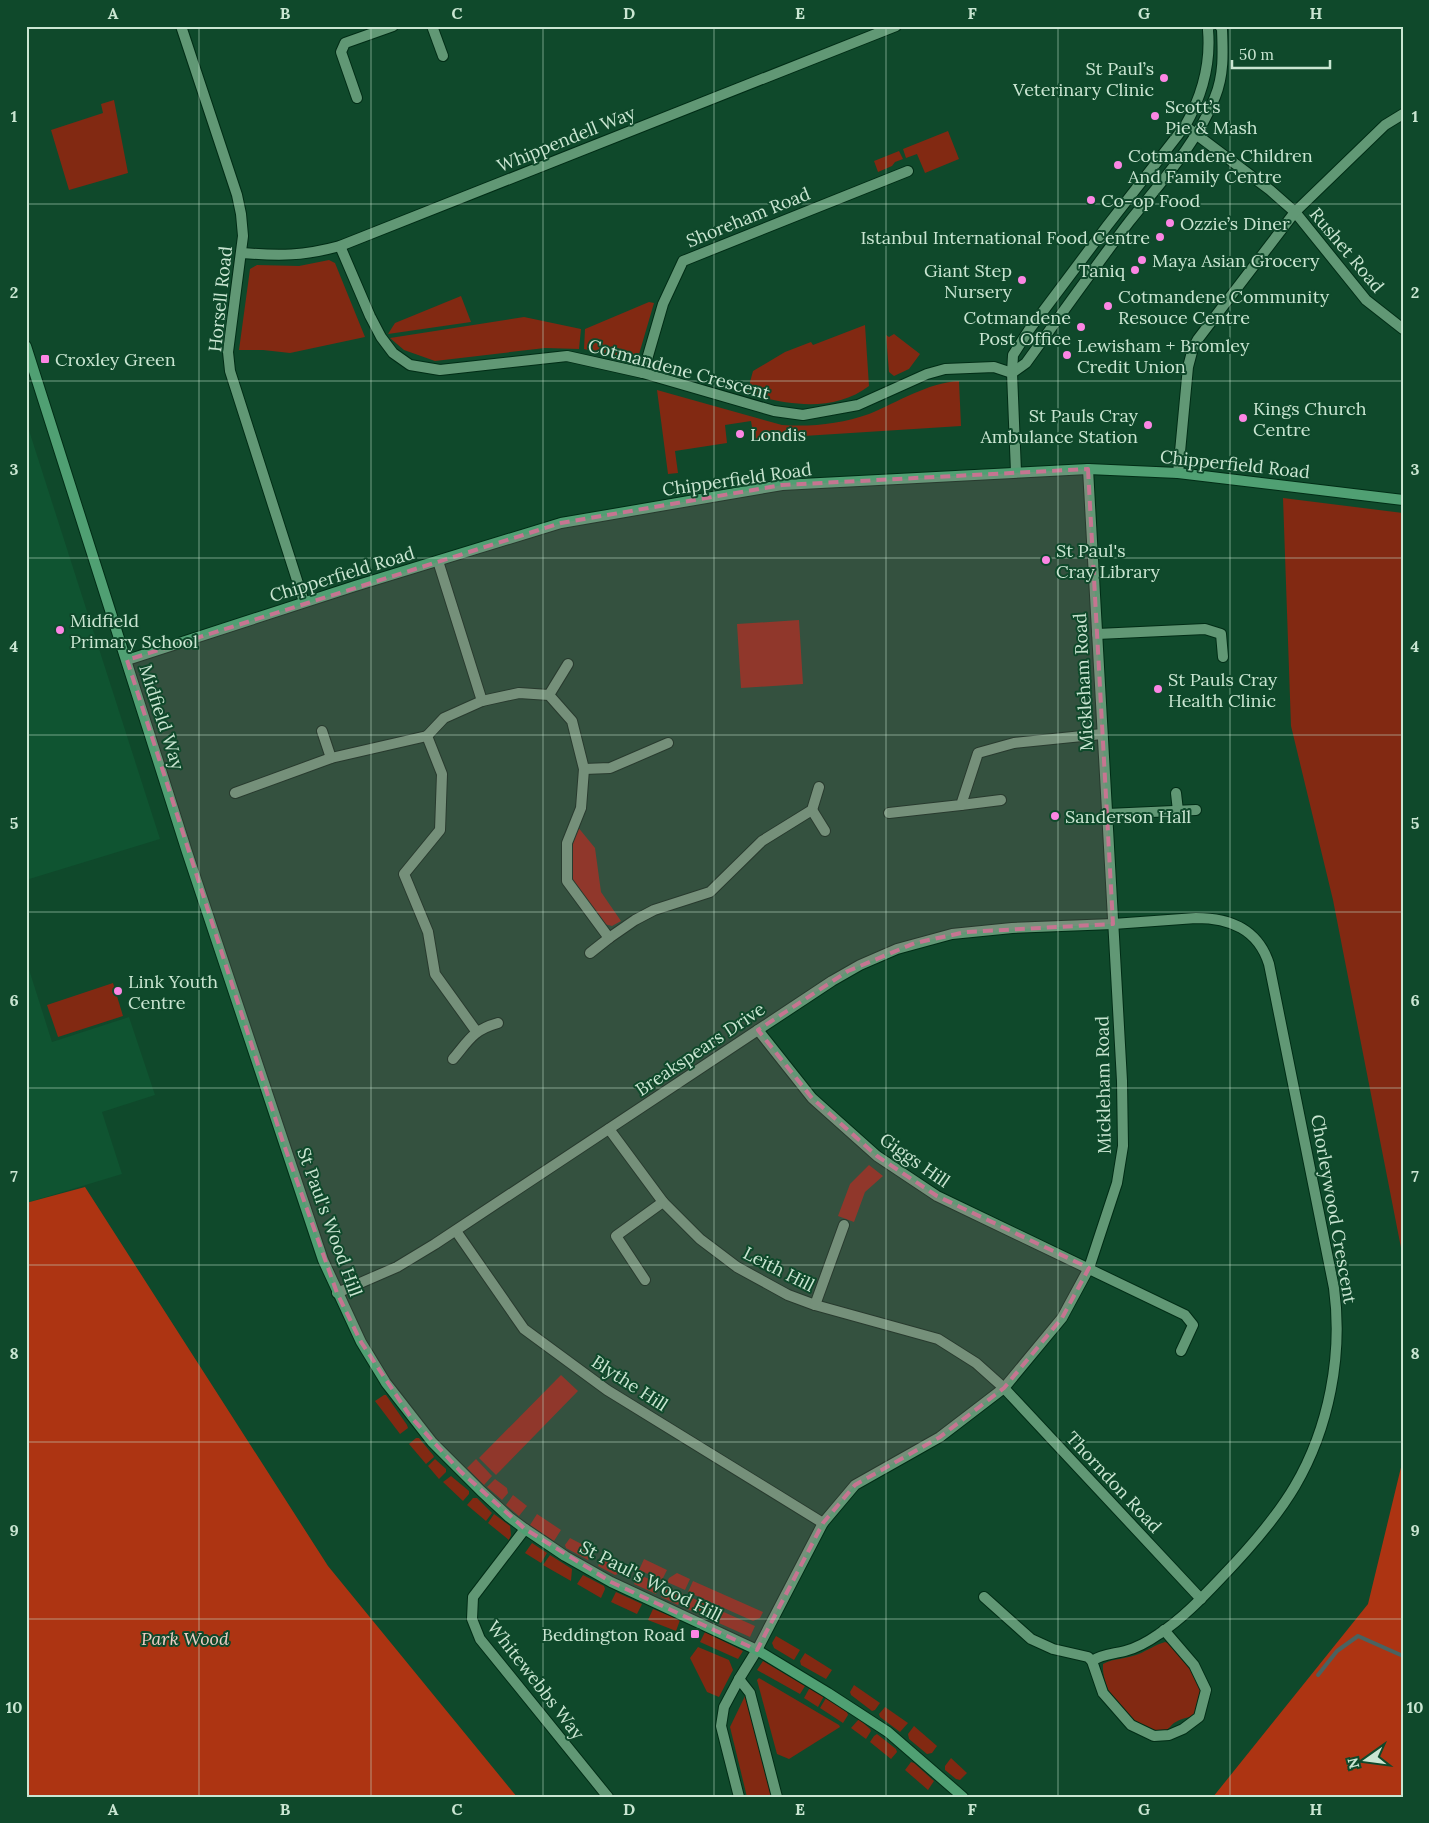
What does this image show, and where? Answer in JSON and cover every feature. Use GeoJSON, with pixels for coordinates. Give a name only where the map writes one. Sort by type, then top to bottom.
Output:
{"type":"FeatureCollection","features":[{"type":"Feature","properties":{"kind":"street","name":"Horsell Road"},"geometry":{"type":"LineString","coordinates":[[181,26],[242,214],[242,253],[232,311],[228,352],[230,371],[304,602]]}},
{"type":"Feature","properties":{"kind":"street"},"geometry":{"type":"LineString","coordinates":[[357,98],[341,52],[345,44],[367,31],[393,26]]}},
{"type":"Feature","properties":{"kind":"street"},"geometry":{"type":"LineString","coordinates":[[432,26],[443,56]]}},
{"type":"Feature","properties":{"kind":"street","name":"Whippendell Way"},"geometry":{"type":"LineString","coordinates":[[242,253],[278,256],[300,255],[340,246],[896,26]]}},
{"type":"Feature","properties":{"kind":"street"},"geometry":{"type":"LineString","coordinates":[[1016,472],[1013,355],[1029,330],[1107,226],[1185,126],[1194,109],[1206,73],[1209,58],[1209,26]]}},
{"type":"Feature","properties":{"kind":"street"},"geometry":{"type":"LineString","coordinates":[[1012,373],[1026,363],[1110,247],[1197,135],[1215,98],[1221,75],[1223,53],[1222,30],[1220,26]]}},
{"type":"Feature","properties":{"kind":"street"},"geometry":{"type":"LineString","coordinates":[[1178,472],[1188,367],[1193,348],[1204,330],[1295,212],[1385,125],[1403,114]]}},
{"type":"Feature","properties":{"kind":"street","name":"Rushet Road"},"geometry":{"type":"LineString","coordinates":[[1185,126],[1270,190],[1295,212],[1366,300],[1403,329]]}},
{"type":"Feature","properties":{"kind":"street","name":"Shoreham Road"},"geometry":{"type":"LineString","coordinates":[[644,373],[663,304],[683,261],[908,170]]}},
{"type":"Feature","properties":{"kind":"street","name":"Cotmandene Crescent"},"geometry":{"type":"LineString","coordinates":[[340,246],[381,337],[393,353],[410,365],[440,370],[567,356],[644,373],[774,411],[803,415],[858,406],[927,374],[945,370],[965,367],[994,367],[1012,373]]}},
{"type":"Feature","properties":{"kind":"street","name":"Midfield Way"},"geometry":{"type":"LineString","coordinates":[[26,346],[221,954]]}},
{"type":"Feature","properties":{"kind":"street","name":"Chipperfield Road"},"geometry":{"type":"LineString","coordinates":[[127,660],[304,602],[561,523],[782,485],[1088,468],[1178,472],[1403,500]]}},
{"type":"Feature","properties":{"kind":"street","name":"Mickleham Road"},"geometry":{"type":"LineString","coordinates":[[757,1650],[823,1523],[854,1485],[940,1437],[1004,1388],[1062,1318],[1089,1268],[1117,1182],[1123,1146],[1122,1081],[1088,468]]}},
{"type":"Feature","properties":{"kind":"street"},"geometry":{"type":"LineString","coordinates":[[438,562],[482,701]]}},
{"type":"Feature","properties":{"kind":"street"},"geometry":{"type":"LineString","coordinates":[[1097,634],[1205,629],[1220,634],[1223,657]]}},
{"type":"Feature","properties":{"kind":"street"},"geometry":{"type":"LineString","coordinates":[[549,695],[568,664]]}},
{"type":"Feature","properties":{"kind":"street"},"geometry":{"type":"LineString","coordinates":[[235,793],[331,758],[427,736],[444,718],[482,701],[519,693],[549,695],[572,721],[584,769],[581,808],[567,843],[567,881],[609,938]]}},
{"type":"Feature","properties":{"kind":"street"},"geometry":{"type":"LineString","coordinates":[[322,731],[331,758]]}},
{"type":"Feature","properties":{"kind":"street"},"geometry":{"type":"LineString","coordinates":[[961,805],[978,753],[1014,743],[1102,734]]}},
{"type":"Feature","properties":{"kind":"street"},"geometry":{"type":"LineString","coordinates":[[427,736],[442,774],[440,830],[404,874],[428,932],[435,974],[476,1031]]}},
{"type":"Feature","properties":{"kind":"street"},"geometry":{"type":"LineString","coordinates":[[584,769],[610,768],[668,743]]}},
{"type":"Feature","properties":{"kind":"street"},"geometry":{"type":"LineString","coordinates":[[590,953],[635,920],[654,910],[710,892],[762,841],[812,810],[819,787]]}},
{"type":"Feature","properties":{"kind":"street"},"geometry":{"type":"LineString","coordinates":[[1176,793],[1178,811]]}},
{"type":"Feature","properties":{"kind":"street"},"geometry":{"type":"LineString","coordinates":[[889,813],[1001,800]]}},
{"type":"Feature","properties":{"kind":"street"},"geometry":{"type":"LineString","coordinates":[[812,810],[825,831]]}},
{"type":"Feature","properties":{"kind":"street"},"geometry":{"type":"LineString","coordinates":[[1107,814],[1196,810]]}},
{"type":"Feature","properties":{"kind":"street","name":"Chorleywood Crescent"},"geometry":{"type":"LineString","coordinates":[[1113,924],[1196,918],[1217,919],[1233,923],[1242,928],[1254,938],[1266,953],[1322,1223],[1336,1300],[1336,1348],[1331,1386],[1322,1422],[1308,1459],[1295,1485],[1268,1526],[1243,1555],[1201,1599],[1164,1630]]}},
{"type":"Feature","properties":{"kind":"street","name":"Breakspears Drive"},"geometry":{"type":"LineString","coordinates":[[337,1293],[397,1266],[456,1231],[848,971],[875,958],[916,943],[966,932],[1113,924]]}},
{"type":"Feature","properties":{"kind":"street","name":"St Paul's Wood Hill"},"geometry":{"type":"LineString","coordinates":[[221,954],[320,1251],[337,1293],[360,1342],[386,1383],[432,1442],[509,1517],[565,1556],[611,1582],[757,1650],[888,1732],[963,1797]]}},
{"type":"Feature","properties":{"kind":"street"},"geometry":{"type":"LineString","coordinates":[[453,1059],[476,1031],[498,1023]]}},
{"type":"Feature","properties":{"kind":"street","name":"Giggs Hill"},"geometry":{"type":"LineString","coordinates":[[758,1030],[812,1098],[877,1156],[937,1196],[1185,1315],[1194,1325],[1181,1350]]}},
{"type":"Feature","properties":{"kind":"street","name":"Leith Hill"},"geometry":{"type":"LineString","coordinates":[[610,1129],[663,1202],[700,1239],[737,1267],[788,1295],[814,1306],[938,1340],[976,1362],[1004,1388]]}},
{"type":"Feature","properties":{"kind":"street"},"geometry":{"type":"LineString","coordinates":[[645,1280],[616,1236],[663,1202]]}},
{"type":"Feature","properties":{"kind":"street"},"geometry":{"type":"LineString","coordinates":[[814,1306],[844,1225]]}},
{"type":"Feature","properties":{"kind":"street","name":"Blythe Hill"},"geometry":{"type":"LineString","coordinates":[[456,1231],[524,1329],[607,1390],[823,1523]]}},
{"type":"Feature","properties":{"kind":"street","name":"Thorndon Road"},"geometry":{"type":"LineString","coordinates":[[1004,1388],[1201,1599]]}},
{"type":"Feature","properties":{"kind":"street","name":"Whitewebbs Way"},"geometry":{"type":"LineString","coordinates":[[525,1529],[473,1597],[471,1612],[474,1626],[480,1639],[608,1797]]}},
{"type":"Feature","properties":{"kind":"street"},"geometry":{"type":"LineString","coordinates":[[984,1597],[1031,1639],[1053,1650],[1085,1655],[1092,1661],[1103,1692],[1131,1725],[1154,1736],[1169,1735],[1183,1729],[1199,1716],[1206,1690],[1194,1665],[1164,1630],[1131,1649],[1099,1657],[1092,1661]]}},
{"type":"Feature","properties":{"kind":"street"},"geometry":{"type":"LineString","coordinates":[[738,1797],[721,1726],[724,1707],[738,1679],[757,1650]]}},
{"type":"Feature","properties":{"kind":"street"},"geometry":{"type":"LineString","coordinates":[[738,1679],[750,1692],[777,1797]]}},
{"type":"Feature","properties":{"kind":"highlighted area"},"geometry":{"type":"Polygon","coordinates":[[[1088,469],[1113,924],[966,932],[915,943],[848,971],[758,1030],[812,1098],[877,1156],[937,1196],[1089,1268],[1062,1318],[1004,1388],[940,1437],[855,1485],[823,1523],[757,1650],[611,1582],[525,1529],[460,1471],[410,1416],[361,1342],[337,1293],[283,1142],[127,660],[561,523],[782,485],[1088,469]]]}},
{"type":"Feature","properties":{"kind":"shaded area"},"geometry":{"type":"Polygon","coordinates":[[[114,100],[128,173],[69,190],[51,130],[103,113],[101,104],[114,100]]]}},
{"type":"Feature","properties":{"kind":"shaded area"},"geometry":{"type":"Polygon","coordinates":[[[948,131],[959,159],[925,173],[917,154],[906,158],[903,149],[948,131]]]}},
{"type":"Feature","properties":{"kind":"shaded area"},"geometry":{"type":"Polygon","coordinates":[[[899,151],[903,159],[878,172],[874,161],[899,151]]]}},
{"type":"Feature","properties":{"kind":"shaded area"},"geometry":{"type":"Polygon","coordinates":[[[329,260],[335,263],[365,337],[290,353],[239,350],[250,269],[257,265],[299,266],[329,260]]]}},
{"type":"Feature","properties":{"kind":"shaded area"},"geometry":{"type":"Polygon","coordinates":[[[461,296],[471,322],[388,334],[395,323],[461,296]]]}},
{"type":"Feature","properties":{"kind":"shaded area"},"geometry":{"type":"Polygon","coordinates":[[[649,302],[654,303],[637,361],[584,349],[585,329],[649,302]]]}},
{"type":"Feature","properties":{"kind":"shaded area"},"geometry":{"type":"Polygon","coordinates":[[[524,317],[581,329],[579,349],[545,348],[435,361],[404,350],[390,338],[524,317]]]}},
{"type":"Feature","properties":{"kind":"shaded area"},"geometry":{"type":"Polygon","coordinates":[[[865,325],[869,386],[855,395],[841,400],[809,404],[777,401],[747,393],[753,371],[785,352],[811,342],[813,345],[865,325]]]}},
{"type":"Feature","properties":{"kind":"shaded area"},"geometry":{"type":"Polygon","coordinates":[[[894,334],[920,354],[909,369],[894,376],[889,372],[886,335],[889,337],[894,334]]]}},
{"type":"Feature","properties":{"kind":"shaded area"},"geometry":{"type":"Polygon","coordinates":[[[959,381],[961,426],[754,439],[751,421],[725,425],[727,443],[675,451],[678,473],[668,474],[657,390],[782,425],[804,426],[837,422],[869,414],[924,389],[947,382],[959,381]]]}},
{"type":"Feature","properties":{"kind":"shaded area","name":"Midfield Primary School"},"geometry":{"type":"Polygon","coordinates":[[[26,421],[160,839],[26,880],[26,421]]]}},
{"type":"Feature","properties":{"kind":"shaded area"},"geometry":{"type":"Polygon","coordinates":[[[1283,498],[1403,513],[1403,1258],[1333,900],[1291,726],[1283,498]]]}},
{"type":"Feature","properties":{"kind":"shaded area"},"geometry":{"type":"Polygon","coordinates":[[[799,620],[803,684],[741,688],[737,624],[799,620]]]}},
{"type":"Feature","properties":{"kind":"shaded area"},"geometry":{"type":"Polygon","coordinates":[[[577,826],[595,848],[601,892],[621,921],[612,926],[604,924],[572,879],[571,846],[577,826]]]}},
{"type":"Feature","properties":{"kind":"shaded area"},"geometry":{"type":"Polygon","coordinates":[[[26,960],[52,1042],[129,1017],[155,1095],[102,1112],[122,1174],[26,1203],[26,960]]]}},
{"type":"Feature","properties":{"kind":"shaded area"},"geometry":{"type":"Polygon","coordinates":[[[113,983],[123,1016],[58,1037],[47,1005],[113,983]]]}},
{"type":"Feature","properties":{"kind":"shaded area"},"geometry":{"type":"Polygon","coordinates":[[[869,1165],[883,1176],[865,1192],[854,1222],[838,1216],[850,1184],[869,1165]]]}},
{"type":"Feature","properties":{"kind":"shaded area"},"geometry":{"type":"Polygon","coordinates":[[[561,1375],[578,1391],[496,1475],[479,1458],[561,1375]]]}},
{"type":"Feature","properties":{"kind":"shaded area"},"geometry":{"type":"Polygon","coordinates":[[[386,1395],[407,1425],[408,1428],[400,1434],[375,1401],[386,1395]]]}},
{"type":"Feature","properties":{"kind":"shaded area"},"geometry":{"type":"Polygon","coordinates":[[[416,1438],[419,1438],[434,1457],[426,1464],[409,1444],[416,1438]]]}},
{"type":"Feature","properties":{"kind":"shaded area"},"geometry":{"type":"Polygon","coordinates":[[[435,1459],[446,1469],[446,1472],[439,1479],[428,1466],[435,1459]]]}},
{"type":"Feature","properties":{"kind":"shaded area"},"geometry":{"type":"Polygon","coordinates":[[[476,1459],[492,1476],[484,1485],[467,1468],[476,1459]]]}},
{"type":"Feature","properties":{"kind":"shaded area"},"geometry":{"type":"Polygon","coordinates":[[[451,1476],[469,1491],[469,1494],[463,1501],[443,1482],[451,1476]]]}},
{"type":"Feature","properties":{"kind":"shaded area"},"geometry":{"type":"Polygon","coordinates":[[[495,1479],[507,1488],[508,1493],[502,1500],[487,1487],[495,1479]]]}},
{"type":"Feature","properties":{"kind":"shaded area"},"geometry":{"type":"Polygon","coordinates":[[[513,1495],[527,1506],[519,1516],[506,1505],[513,1495]]]}},
{"type":"Feature","properties":{"kind":"shaded area"},"geometry":{"type":"Polygon","coordinates":[[[473,1498],[477,1498],[492,1513],[486,1521],[467,1505],[473,1498]]]}},
{"type":"Feature","properties":{"kind":"shaded area"},"geometry":{"type":"Polygon","coordinates":[[[494,1514],[510,1526],[511,1535],[509,1540],[488,1523],[494,1514]]]}},
{"type":"Feature","properties":{"kind":"shaded area"},"geometry":{"type":"Polygon","coordinates":[[[537,1514],[561,1530],[554,1541],[530,1525],[537,1514]]]}},
{"type":"Feature","properties":{"kind":"shaded area"},"geometry":{"type":"Polygon","coordinates":[[[570,1538],[593,1550],[588,1560],[566,1548],[565,1545],[570,1538]]]}},
{"type":"Feature","properties":{"kind":"shaded area"},"geometry":{"type":"Polygon","coordinates":[[[532,1543],[547,1553],[541,1563],[525,1553],[532,1543]]]}},
{"type":"Feature","properties":{"kind":"shaded area"},"geometry":{"type":"Polygon","coordinates":[[[550,1555],[572,1569],[571,1581],[543,1565],[550,1555]]]}},
{"type":"Feature","properties":{"kind":"shaded area"},"geometry":{"type":"Polygon","coordinates":[[[603,1556],[622,1566],[618,1574],[615,1575],[598,1566],[603,1556]]]}},
{"type":"Feature","properties":{"kind":"shaded area"},"geometry":{"type":"Polygon","coordinates":[[[644,1559],[667,1570],[662,1580],[639,1570],[644,1559]]]}},
{"type":"Feature","properties":{"kind":"shaded area"},"geometry":{"type":"Polygon","coordinates":[[[677,1573],[690,1579],[685,1590],[667,1582],[669,1578],[677,1573]]]}},
{"type":"Feature","properties":{"kind":"shaded area"},"geometry":{"type":"Polygon","coordinates":[[[638,1574],[660,1584],[656,1594],[634,1584],[638,1574]]]}},
{"type":"Feature","properties":{"kind":"shaded area"},"geometry":{"type":"Polygon","coordinates":[[[583,1575],[604,1586],[605,1589],[601,1598],[577,1584],[583,1575]]]}},
{"type":"Feature","properties":{"kind":"shaded area"},"geometry":{"type":"Polygon","coordinates":[[[693,1581],[763,1612],[760,1618],[753,1621],[688,1592],[693,1581]]]}},
{"type":"Feature","properties":{"kind":"shaded area"},"geometry":{"type":"Polygon","coordinates":[[[665,1586],[683,1594],[678,1605],[661,1597],[665,1586]]]}},
{"type":"Feature","properties":{"kind":"shaded area"},"geometry":{"type":"Polygon","coordinates":[[[616,1592],[642,1604],[637,1614],[611,1602],[616,1592]]]}},
{"type":"Feature","properties":{"kind":"shaded area"},"geometry":{"type":"Polygon","coordinates":[[[688,1596],[755,1626],[750,1637],[683,1607],[688,1596]]]}},
{"type":"Feature","properties":{"kind":"shaded area"},"geometry":{"type":"Polygon","coordinates":[[[653,1609],[680,1620],[676,1631],[648,1620],[653,1609]]]}},
{"type":"Feature","properties":{"kind":"shaded area"},"geometry":{"type":"Polygon","coordinates":[[[705,1632],[743,1651],[738,1659],[700,1642],[705,1632]]]}},
{"type":"Feature","properties":{"kind":"shaded area"},"geometry":{"type":"Polygon","coordinates":[[[776,1636],[800,1650],[794,1660],[774,1648],[772,1643],[776,1636]]]}},
{"type":"Feature","properties":{"kind":"shaded area"},"geometry":{"type":"Polygon","coordinates":[[[1165,1642],[1172,1644],[1193,1673],[1201,1689],[1199,1705],[1193,1716],[1176,1722],[1167,1730],[1162,1732],[1150,1731],[1139,1726],[1120,1709],[1107,1687],[1103,1664],[1134,1656],[1165,1642]]]}},
{"type":"Feature","properties":{"kind":"shaded area"},"geometry":{"type":"Polygon","coordinates":[[[698,1647],[729,1660],[733,1670],[719,1697],[707,1692],[690,1658],[698,1647]]]}},
{"type":"Feature","properties":{"kind":"shaded area"},"geometry":{"type":"Polygon","coordinates":[[[805,1653],[832,1670],[826,1679],[801,1665],[800,1661],[805,1653]]]}},
{"type":"Feature","properties":{"kind":"shaded area"},"geometry":{"type":"Polygon","coordinates":[[[763,1661],[805,1686],[800,1694],[757,1670],[763,1661]]]}},
{"type":"Feature","properties":{"kind":"shaded area"},"geometry":{"type":"Polygon","coordinates":[[[759,1678],[840,1727],[789,1759],[777,1754],[757,1680],[759,1678]]]}},
{"type":"Feature","properties":{"kind":"shaded area"},"geometry":{"type":"Polygon","coordinates":[[[854,1685],[880,1703],[875,1710],[872,1711],[851,1695],[850,1692],[854,1685]]]}},
{"type":"Feature","properties":{"kind":"shaded area"},"geometry":{"type":"Polygon","coordinates":[[[809,1689],[824,1696],[818,1707],[804,1698],[809,1689]]]}},
{"type":"Feature","properties":{"kind":"shaded area"},"geometry":{"type":"Polygon","coordinates":[[[745,1696],[773,1797],[747,1797],[730,1727],[745,1696]]]}},
{"type":"Feature","properties":{"kind":"shaded area"},"geometry":{"type":"Polygon","coordinates":[[[826,1698],[847,1712],[848,1715],[843,1723],[820,1708],[826,1698]]]}},
{"type":"Feature","properties":{"kind":"shaded area"},"geometry":{"type":"Polygon","coordinates":[[[885,1707],[908,1723],[900,1732],[880,1717],[879,1714],[885,1707]]]}},
{"type":"Feature","properties":{"kind":"shaded area"},"geometry":{"type":"Polygon","coordinates":[[[859,1719],[871,1731],[866,1739],[851,1728],[859,1719]]]}},
{"type":"Feature","properties":{"kind":"shaded area"},"geometry":{"type":"Polygon","coordinates":[[[914,1726],[937,1746],[932,1753],[927,1754],[909,1739],[908,1734],[914,1726]]]}},
{"type":"Feature","properties":{"kind":"shaded area"},"geometry":{"type":"Polygon","coordinates":[[[877,1734],[896,1749],[897,1752],[891,1759],[870,1742],[877,1734]]]}},
{"type":"Feature","properties":{"kind":"shaded area"},"geometry":{"type":"Polygon","coordinates":[[[951,1758],[967,1773],[960,1780],[945,1770],[945,1766],[951,1758]]]}},
{"type":"Feature","properties":{"kind":"shaded area"},"geometry":{"type":"Polygon","coordinates":[[[911,1762],[934,1781],[928,1790],[905,1770],[911,1762]]]}},
{"type":"Feature","properties":{"kind":"green space","name":"Park Wood"},"geometry":{"type":"Polygon","coordinates":[[[85,1187],[328,1566],[517,1797],[26,1797],[26,1203],[85,1187]]]}},
{"type":"Feature","properties":{"kind":"green space"},"geometry":{"type":"Polygon","coordinates":[[[1403,1459],[1403,1797],[1213,1797],[1368,1604],[1403,1459]]]}},
{"type":"Feature","properties":{"kind":"waterway"},"geometry":{"type":"LineString","coordinates":[[1318,1675],[1337,1651],[1358,1636],[1403,1656]]}},
{"type":"Feature","properties":{"kind":"place","name":"St Paul’s Veterinary Clinic"},"geometry":{"type":"Point","coordinates":[1164,78]}},
{"type":"Feature","properties":{"kind":"place","name":"Scott’s Pie & Mash"},"geometry":{"type":"Point","coordinates":[1155,116]}},
{"type":"Feature","properties":{"kind":"place","name":"Cotmandene Children And Family Centre"},"geometry":{"type":"Point","coordinates":[1118,165]}},
{"type":"Feature","properties":{"kind":"place","name":"Co-op Food"},"geometry":{"type":"Point","coordinates":[1091,200]}},
{"type":"Feature","properties":{"kind":"place","name":"Ozzie’s Diner"},"geometry":{"type":"Point","coordinates":[1170,223]}},
{"type":"Feature","properties":{"kind":"place","name":"Istanbul International Food Centre"},"geometry":{"type":"Point","coordinates":[1160,237]}},
{"type":"Feature","properties":{"kind":"place","name":"Maya Asian Grocery"},"geometry":{"type":"Point","coordinates":[1142,260]}},
{"type":"Feature","properties":{"kind":"place","name":"Taniq"},"geometry":{"type":"Point","coordinates":[1135,270]}},
{"type":"Feature","properties":{"kind":"place","name":"Giant Step Nursery"},"geometry":{"type":"Point","coordinates":[1022,280]}},
{"type":"Feature","properties":{"kind":"place","name":"Cotmandene Community Resouce Centre"},"geometry":{"type":"Point","coordinates":[1108,306]}},
{"type":"Feature","properties":{"kind":"place","name":"Cotmandene Post Office"},"geometry":{"type":"Point","coordinates":[1081,327]}},
{"type":"Feature","properties":{"kind":"place","name":"Lewisham + Bromley Credit Union"},"geometry":{"type":"Point","coordinates":[1067,355]}},
{"type":"Feature","properties":{"kind":"place","name":"Croxley Green"},"geometry":{"type":"Point","coordinates":[45,359]}},
{"type":"Feature","properties":{"kind":"place","name":"Kings Church Centre"},"geometry":{"type":"Point","coordinates":[1243,418]}},
{"type":"Feature","properties":{"kind":"place","name":"St Pauls Cray Ambulance Station"},"geometry":{"type":"Point","coordinates":[1148,425]}},
{"type":"Feature","properties":{"kind":"place","name":"Londis"},"geometry":{"type":"Point","coordinates":[740,434]}},
{"type":"Feature","properties":{"kind":"place","name":"St Paul's Cray Library"},"geometry":{"type":"Point","coordinates":[1046,560]}},
{"type":"Feature","properties":{"kind":"place","name":"Midfield Primary School"},"geometry":{"type":"Point","coordinates":[60,630]}},
{"type":"Feature","properties":{"kind":"place","name":"St Pauls Cray Health Clinic"},"geometry":{"type":"Point","coordinates":[1158,689]}},
{"type":"Feature","properties":{"kind":"place","name":"Sanderson Hall"},"geometry":{"type":"Point","coordinates":[1055,816]}},
{"type":"Feature","properties":{"kind":"place","name":"Link Youth Centre"},"geometry":{"type":"Point","coordinates":[118,991]}},
{"type":"Feature","properties":{"kind":"place","name":"Beddington Road"},"geometry":{"type":"Point","coordinates":[695,1634]}}]}
